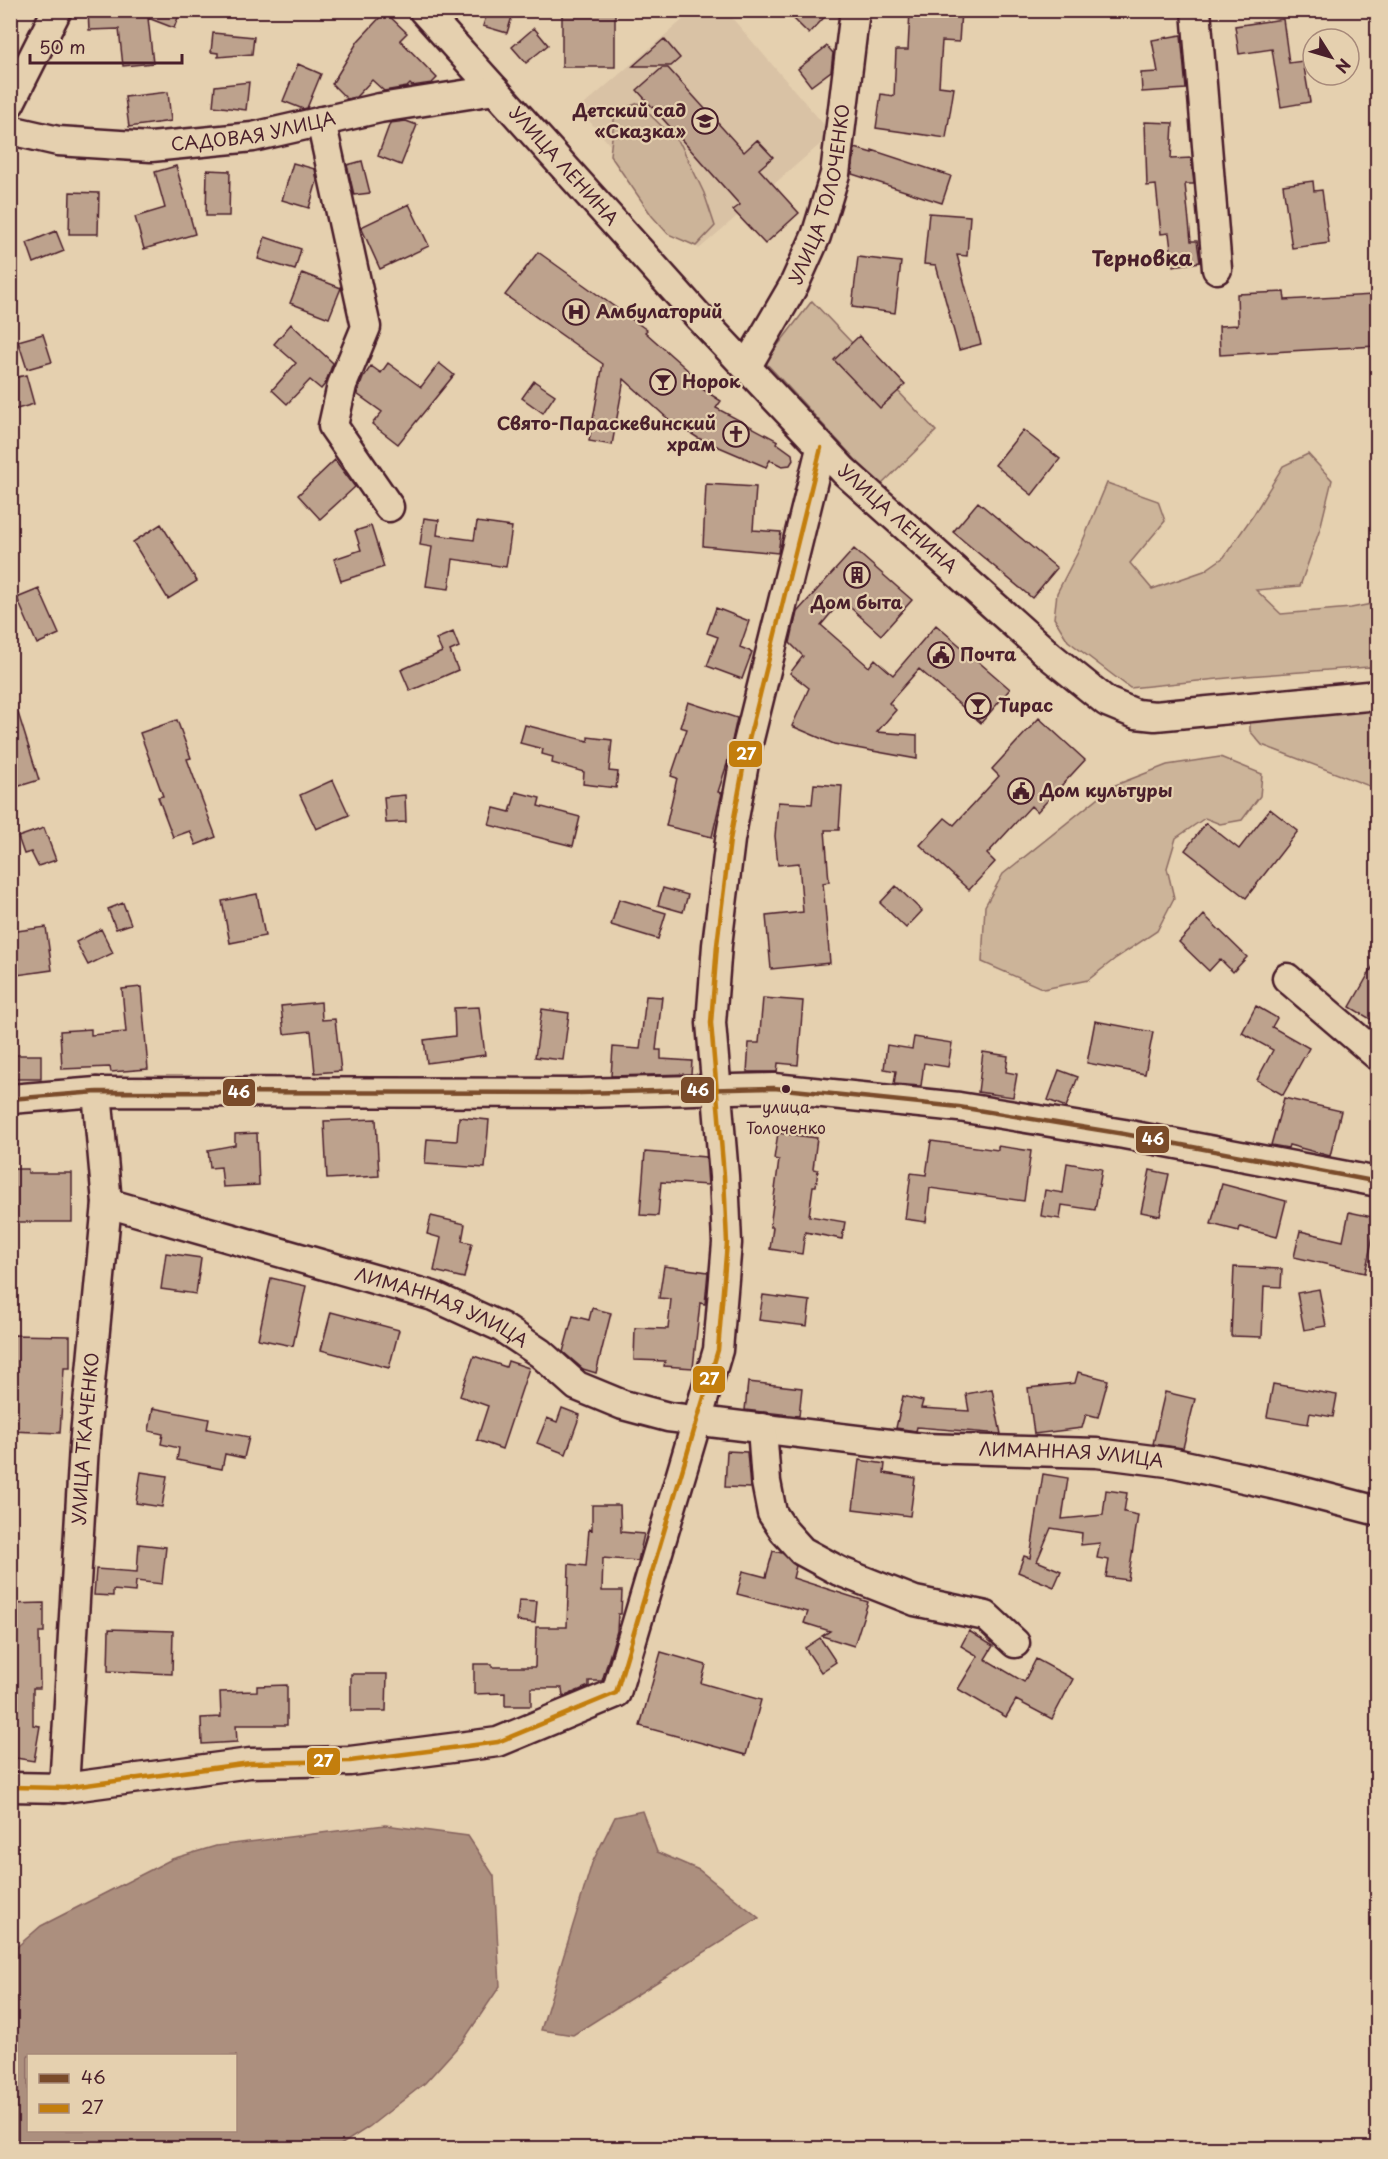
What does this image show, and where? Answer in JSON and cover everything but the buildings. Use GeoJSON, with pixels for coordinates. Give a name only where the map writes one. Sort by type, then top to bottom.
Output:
{"type":"FeatureCollection","features":[{"type":"Feature","properties":{"kind":"street"},"geometry":{"type":"LineString","coordinates":[[10,103],[57,10]]}},
{"type":"Feature","properties":{"kind":"street","name":"УЛИЦА ЛЕНИНА"},"geometry":{"type":"LineString","coordinates":[[423,10],[700,318],[821,448],[1050,656],[1107,702],[1136,714],[1155,716],[1377,695]]}},
{"type":"Feature","properties":{"kind":"street","name":"УЛИЦА ТОЛОЧЕНКО"},"geometry":{"type":"LineString","coordinates":[[747,366],[794,285],[816,236],[835,174],[855,10]]}},
{"type":"Feature","properties":{"kind":"street"},"geometry":{"type":"LineString","coordinates":[[1196,10],[1217,269]]}},
{"type":"Feature","properties":{"kind":"street","name":"САДОВАЯ УЛИЦА"},"geometry":{"type":"LineString","coordinates":[[10,130],[58,141],[151,147],[253,137],[380,108],[495,90]]}},
{"type":"Feature","properties":{"kind":"street"},"geometry":{"type":"LineString","coordinates":[[321,121],[366,327],[342,385],[333,426],[389,507]]}},
{"type":"Feature","properties":{"kind":"street"},"geometry":{"type":"LineString","coordinates":[[10,1786],[64,1788],[250,1763],[350,1761],[498,1742],[616,1693],[718,1350],[727,1243],[711,1023],[717,945],[730,840],[747,747],[821,448]]}},
{"type":"Feature","properties":{"kind":"street"},"geometry":{"type":"LineString","coordinates":[[1287,978],[1377,1056]]}},
{"type":"Feature","properties":{"kind":"street"},"geometry":{"type":"LineString","coordinates":[[10,1099],[97,1092],[580,1093],[774,1088],[960,1107],[1124,1134],[1377,1182]]}},
{"type":"Feature","properties":{"kind":"street","name":"УЛИЦА ТКАЧЕНКО"},"geometry":{"type":"LineString","coordinates":[[64,1788],[84,1446],[107,1203],[97,1092]]}},
{"type":"Feature","properties":{"kind":"street","name":"ЛИМАННАЯ УЛИЦА"},"geometry":{"type":"LineString","coordinates":[[107,1203],[433,1296],[501,1328],[540,1353],[577,1386],[623,1405],[668,1417],[924,1448],[1097,1453],[1164,1462],[1285,1487],[1377,1511]]}},
{"type":"Feature","properties":{"kind":"street"},"geometry":{"type":"LineString","coordinates":[[762,1428],[766,1482],[772,1513],[784,1532],[802,1551],[839,1571],[915,1601],[986,1616],[1015,1643]]}},
{"type":"Feature","properties":{"kind":"shaded area","name":"Детский сад «Сказка»"},"geometry":{"type":"Polygon","coordinates":[[[693,11],[726,11],[832,134],[699,249],[579,109],[693,11]]]}},
{"type":"Feature","properties":{"kind":"shaded area"},"geometry":{"type":"Polygon","coordinates":[[[638,103],[681,145],[704,193],[715,226],[696,246],[668,234],[652,216],[610,155],[615,112],[638,103]]]}},
{"type":"Feature","properties":{"kind":"shaded area"},"geometry":{"type":"Polygon","coordinates":[[[812,301],[936,431],[880,486],[765,362],[812,301]]]}},
{"type":"Feature","properties":{"kind":"shaded area"},"geometry":{"type":"Polygon","coordinates":[[[1308,454],[1332,480],[1320,529],[1300,586],[1256,590],[1281,614],[1351,608],[1377,603],[1377,669],[1369,667],[1247,676],[1130,688],[1068,641],[1054,618],[1057,593],[1079,550],[1107,483],[1158,501],[1165,521],[1130,563],[1152,589],[1204,571],[1224,557],[1283,466],[1308,454]]]}},
{"type":"Feature","properties":{"kind":"shaded area"},"geometry":{"type":"Polygon","coordinates":[[[1377,705],[1377,789],[1262,745],[1250,731],[1250,716],[1377,705]]]}},
{"type":"Feature","properties":{"kind":"shaded area"},"geometry":{"type":"Polygon","coordinates":[[[1220,757],[1262,774],[1260,796],[1242,820],[1220,824],[1205,818],[1176,838],[1167,868],[1174,898],[1157,931],[1088,980],[1044,989],[982,962],[985,906],[1003,874],[1113,786],[1167,765],[1220,757]]]}},
{"type":"Feature","properties":{"kind":"shaded area"},"geometry":{"type":"Polygon","coordinates":[[[642,1811],[657,1852],[699,1870],[759,1918],[573,2035],[541,2030],[592,1863],[615,1817],[642,1811]]]}},
{"type":"Feature","properties":{"kind":"shaded area"},"geometry":{"type":"Polygon","coordinates":[[[385,1825],[468,1836],[494,1876],[500,1986],[463,2041],[425,2083],[369,2127],[336,2148],[11,2148],[11,1952],[41,1926],[172,1859],[216,1846],[385,1825]]]}},
{"type":"Feature","properties":{"kind":"transit line","name":"27"},"geometry":{"type":"LineString","coordinates":[[10,1787],[64,1788],[250,1763],[350,1761],[498,1742],[616,1693],[718,1350],[727,1243],[724,1176],[711,1023],[717,945],[730,840],[747,747],[821,448]]}},
{"type":"Feature","properties":{"kind":"transit line","name":"46"},"geometry":{"type":"LineString","coordinates":[[10,1099],[97,1092],[580,1093],[774,1088],[959,1107],[1124,1134],[1378,1182]]}},
{"type":"Feature","properties":{"kind":"place","name":"Детский сад «Сказка»"},"geometry":{"type":"Point","coordinates":[705,121]}},
{"type":"Feature","properties":{"kind":"place","name":"Амбулаторий"},"geometry":{"type":"Point","coordinates":[576,312]}},
{"type":"Feature","properties":{"kind":"place","name":"Норок"},"geometry":{"type":"Point","coordinates":[663,382]}},
{"type":"Feature","properties":{"kind":"place","name":"Свято-Параскевинский храм"},"geometry":{"type":"Point","coordinates":[736,434]}},
{"type":"Feature","properties":{"kind":"place","name":"Дом быта"},"geometry":{"type":"Point","coordinates":[857,575]}},
{"type":"Feature","properties":{"kind":"place","name":"Почта"},"geometry":{"type":"Point","coordinates":[941,655]}},
{"type":"Feature","properties":{"kind":"place","name":"Тирас"},"geometry":{"type":"Point","coordinates":[978,706]}},
{"type":"Feature","properties":{"kind":"place","name":"Дом культуры"},"geometry":{"type":"Point","coordinates":[1021,791]}},
{"type":"Feature","properties":{"kind":"place","name":"улица Толоченко"},"geometry":{"type":"Point","coordinates":[786,1089]}},
{"type":"Feature","properties":{"kind":"district","name":"Терновка"},"geometry":{"type":"Point","coordinates":[1142,259]}}]}
